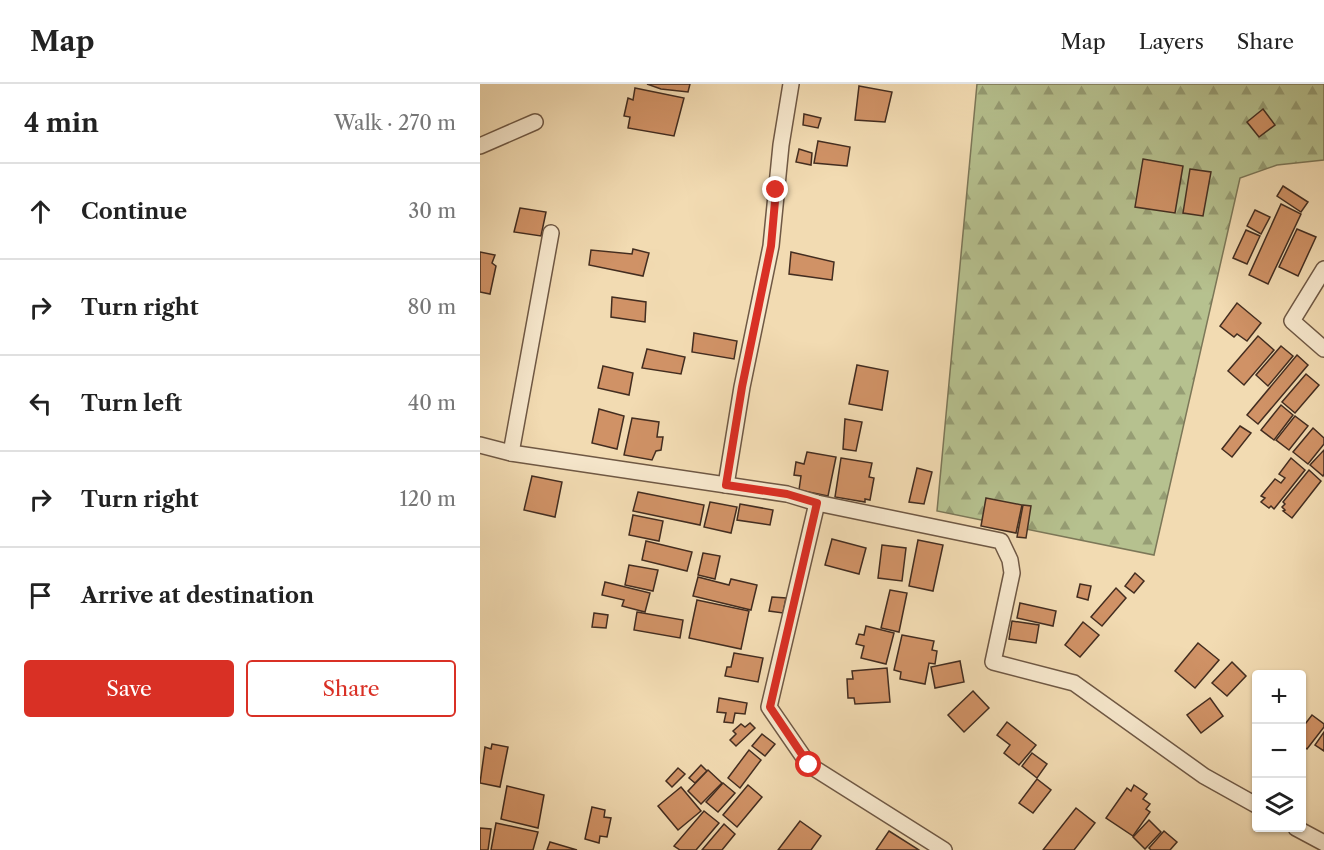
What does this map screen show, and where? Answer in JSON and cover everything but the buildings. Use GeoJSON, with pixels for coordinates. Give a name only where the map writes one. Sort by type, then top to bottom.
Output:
{"type":"FeatureCollection","features":[{"type":"Feature","properties":{"kind":"street"},"geometry":{"type":"LineString","coordinates":[[726,485],[742,387],[771,246],[781,145],[791,84]]}},
{"type":"Feature","properties":{"kind":"street"},"geometry":{"type":"LineString","coordinates":[[480,146],[535,122]]}},
{"type":"Feature","properties":{"kind":"street"},"geometry":{"type":"LineString","coordinates":[[511,453],[551,233]]}},
{"type":"Feature","properties":{"kind":"street"},"geometry":{"type":"LineString","coordinates":[[1324,269],[1292,321],[1324,349]]}},
{"type":"Feature","properties":{"kind":"street"},"geometry":{"type":"LineString","coordinates":[[480,445],[511,453],[787,494],[817,503],[1001,541],[1010,560],[1012,573],[993,662],[1074,683],[1204,776],[1252,803]]}},
{"type":"Feature","properties":{"kind":"street"},"geometry":{"type":"LineString","coordinates":[[817,503],[770,707],[809,765],[945,850]]}},
{"type":"Feature","properties":{"kind":"street"},"geometry":{"type":"LineString","coordinates":[[1303,832],[1324,843]]}},
{"type":"Feature","properties":{"kind":"green space"},"geometry":{"type":"Polygon","coordinates":[[[977,84],[1324,84],[1324,160],[1277,165],[1240,178],[1154,555],[937,511],[977,84]]]}},
{"type":"Feature","properties":{"kind":"route"},"geometry":{"type":"LineString","coordinates":[[776,190],[771,246],[742,387],[726,485],[787,494],[817,503],[770,707],[809,765]]}}]}
